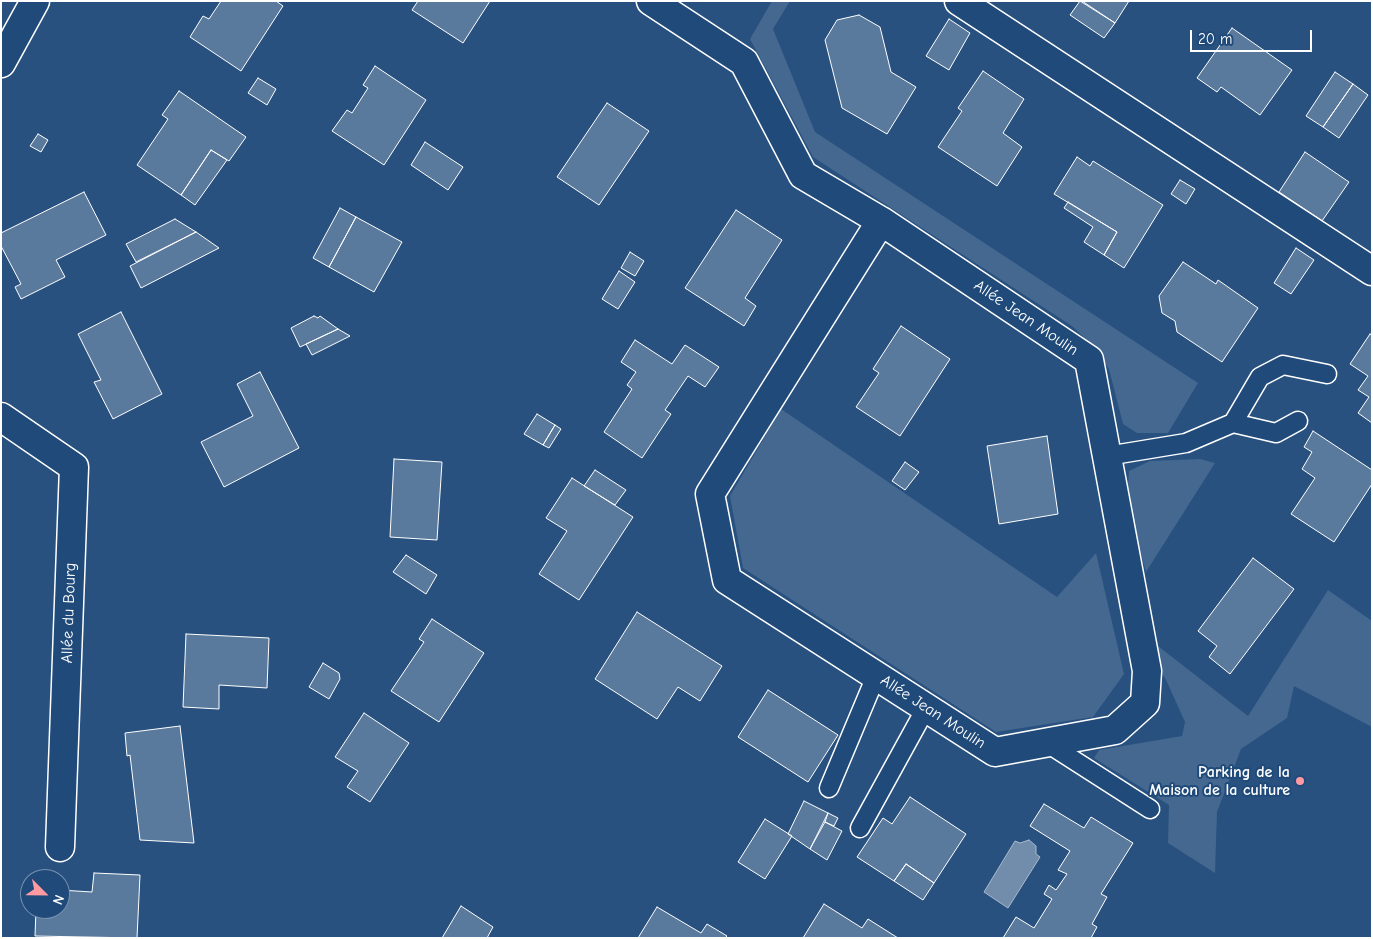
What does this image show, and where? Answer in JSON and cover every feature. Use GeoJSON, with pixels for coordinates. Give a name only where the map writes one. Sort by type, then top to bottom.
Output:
{"type":"FeatureCollection","features":[{"type":"Feature","properties":{"kind":"street","name":"Allée Jean Moulin"},"geometry":{"type":"LineString","coordinates":[[651,1],[744,62],[803,175],[881,221],[1088,360],[1147,671],[1145,703],[1115,730],[995,752],[727,580],[710,494],[881,221]]}},
{"type":"Feature","properties":{"kind":"street"},"geometry":{"type":"LineString","coordinates":[[959,1],[1372,271]]}},
{"type":"Feature","properties":{"kind":"street"},"geometry":{"type":"LineString","coordinates":[[1,63],[28,4]]}},
{"type":"Feature","properties":{"kind":"street","name":"Allée du Bourg"},"geometry":{"type":"LineString","coordinates":[[1,417],[74,466],[60,847]]}},
{"type":"Feature","properties":{"kind":"lane"},"geometry":{"type":"LineString","coordinates":[[1233,423],[1260,377],[1283,365],[1327,374]]}},
{"type":"Feature","properties":{"kind":"lane"},"geometry":{"type":"LineString","coordinates":[[1107,456],[1186,443],[1233,423],[1276,433],[1298,421]]}},
{"type":"Feature","properties":{"kind":"lane"},"geometry":{"type":"LineString","coordinates":[[829,788],[876,676]]}},
{"type":"Feature","properties":{"kind":"lane"},"geometry":{"type":"LineString","coordinates":[[860,828],[926,708]]}},
{"type":"Feature","properties":{"kind":"lane"},"geometry":{"type":"LineString","coordinates":[[1046,743],[1150,810]]}},
{"type":"Feature","properties":{"kind":"shaded area"},"geometry":{"type":"Polygon","coordinates":[[[772,1],[790,1],[773,29],[815,132],[1198,383],[1168,433],[1137,433],[1123,424],[1109,369],[1092,345],[1072,326],[813,157],[750,39],[772,1]]]}},
{"type":"Feature","properties":{"kind":"shaded area"},"geometry":{"type":"Polygon","coordinates":[[[781,409],[1057,597],[1096,553],[1124,674],[1093,717],[996,732],[743,568],[730,496],[781,409]]]}},
{"type":"Feature","properties":{"kind":"shaded area"},"geometry":{"type":"Polygon","coordinates":[[[1200,459],[1215,463],[1146,572],[1127,503],[1129,471],[1150,461],[1200,459]]]}},
{"type":"Feature","properties":{"kind":"shaded area"},"geometry":{"type":"Polygon","coordinates":[[[1328,590],[1372,621],[1372,727],[1294,686],[1287,718],[1241,749],[1217,812],[1215,873],[1168,843],[1169,805],[1094,758],[1099,750],[1182,736],[1185,722],[1167,682],[1150,652],[1158,646],[1248,716],[1328,590]]]}},
{"type":"Feature","properties":{"kind":"shaded area"},"geometry":{"type":"Polygon","coordinates":[[[1029,840],[1036,846],[1036,854],[1040,857],[1008,908],[984,892],[1015,841],[1020,843],[1029,840]]]}},
{"type":"Feature","properties":{"kind":"building"},"geometry":{"type":"Polygon","coordinates":[[[221,1],[276,1],[283,6],[241,71],[190,37],[203,16],[209,19],[221,1]]]}},
{"type":"Feature","properties":{"kind":"building"},"geometry":{"type":"Polygon","coordinates":[[[418,1],[490,1],[463,43],[412,10],[418,1]]]}},
{"type":"Feature","properties":{"kind":"building"},"geometry":{"type":"Polygon","coordinates":[[[1080,1],[1115,23],[1104,38],[1070,15],[1080,1]]]}},
{"type":"Feature","properties":{"kind":"building"},"geometry":{"type":"Polygon","coordinates":[[[1082,1],[1129,1],[1115,23],[1082,1]]]}},
{"type":"Feature","properties":{"kind":"building"},"geometry":{"type":"Polygon","coordinates":[[[859,15],[880,27],[891,72],[916,87],[887,134],[842,108],[825,40],[837,20],[859,15]]]}},
{"type":"Feature","properties":{"kind":"building"},"geometry":{"type":"Polygon","coordinates":[[[949,19],[970,33],[949,70],[926,56],[949,19]]]}},
{"type":"Feature","properties":{"kind":"building"},"geometry":{"type":"Polygon","coordinates":[[[1232,28],[1292,70],[1260,115],[1221,87],[1217,92],[1197,78],[1232,28]]]}},
{"type":"Feature","properties":{"kind":"building"},"geometry":{"type":"Polygon","coordinates":[[[375,66],[426,100],[384,165],[332,131],[347,110],[352,113],[368,88],[363,85],[375,66]]]}},
{"type":"Feature","properties":{"kind":"building"},"geometry":{"type":"Polygon","coordinates":[[[983,71],[1024,99],[1003,133],[1022,147],[997,186],[938,147],[962,111],[958,108],[983,71]]]}},
{"type":"Feature","properties":{"kind":"building"},"geometry":{"type":"Polygon","coordinates":[[[1335,72],[1353,84],[1323,127],[1306,116],[1335,72]]]}},
{"type":"Feature","properties":{"kind":"building"},"geometry":{"type":"Polygon","coordinates":[[[258,78],[276,89],[267,105],[248,93],[258,78]]]}},
{"type":"Feature","properties":{"kind":"building"},"geometry":{"type":"Polygon","coordinates":[[[1353,84],[1368,95],[1339,138],[1323,127],[1353,84]]]}},
{"type":"Feature","properties":{"kind":"building"},"geometry":{"type":"Polygon","coordinates":[[[179,91],[246,137],[229,161],[211,150],[181,195],[137,165],[168,119],[162,115],[179,91]]]}},
{"type":"Feature","properties":{"kind":"building"},"geometry":{"type":"Polygon","coordinates":[[[607,103],[649,131],[599,205],[557,177],[607,103]]]}},
{"type":"Feature","properties":{"kind":"building"},"geometry":{"type":"Polygon","coordinates":[[[38,134],[48,140],[41,152],[30,146],[38,134]]]}},
{"type":"Feature","properties":{"kind":"building"},"geometry":{"type":"Polygon","coordinates":[[[425,142],[463,167],[448,190],[411,165],[425,142]]]}},
{"type":"Feature","properties":{"kind":"building"},"geometry":{"type":"Polygon","coordinates":[[[211,150],[227,160],[195,205],[181,195],[211,150]]]}},
{"type":"Feature","properties":{"kind":"building"},"geometry":{"type":"Polygon","coordinates":[[[1305,152],[1349,182],[1322,221],[1279,192],[1305,152]]]}},
{"type":"Feature","properties":{"kind":"building"},"geometry":{"type":"Polygon","coordinates":[[[1077,157],[1090,166],[1093,161],[1163,205],[1124,268],[1104,255],[1117,232],[1054,194],[1077,157]]]}},
{"type":"Feature","properties":{"kind":"building"},"geometry":{"type":"Polygon","coordinates":[[[1180,180],[1195,189],[1186,204],[1171,194],[1180,180]]]}},
{"type":"Feature","properties":{"kind":"building"},"geometry":{"type":"Polygon","coordinates":[[[84,192],[106,235],[56,260],[65,277],[21,299],[15,287],[21,284],[1,246],[1,233],[84,192]]]}},
{"type":"Feature","properties":{"kind":"building"},"geometry":{"type":"Polygon","coordinates":[[[1068,202],[1117,232],[1104,255],[1084,242],[1093,227],[1064,208],[1068,202]]]}},
{"type":"Feature","properties":{"kind":"building"},"geometry":{"type":"Polygon","coordinates":[[[340,208],[356,217],[329,267],[313,258],[340,208]]]}},
{"type":"Feature","properties":{"kind":"building"},"geometry":{"type":"Polygon","coordinates":[[[736,210],[782,240],[745,298],[756,306],[744,326],[685,288],[736,210]]]}},
{"type":"Feature","properties":{"kind":"building"},"geometry":{"type":"Polygon","coordinates":[[[356,217],[402,242],[374,292],[329,267],[356,217]]]}},
{"type":"Feature","properties":{"kind":"building"},"geometry":{"type":"Polygon","coordinates":[[[175,219],[196,232],[136,262],[126,244],[175,219]]]}},
{"type":"Feature","properties":{"kind":"building"},"geometry":{"type":"Polygon","coordinates":[[[196,232],[219,248],[141,288],[130,266],[196,232]]]}},
{"type":"Feature","properties":{"kind":"building"},"geometry":{"type":"Polygon","coordinates":[[[1296,248],[1314,260],[1291,294],[1274,283],[1296,248]]]}},
{"type":"Feature","properties":{"kind":"building"},"geometry":{"type":"Polygon","coordinates":[[[630,252],[644,261],[635,276],[621,268],[630,252]]]}},
{"type":"Feature","properties":{"kind":"building"},"geometry":{"type":"Polygon","coordinates":[[[1183,262],[1216,284],[1218,280],[1258,308],[1222,362],[1177,332],[1175,321],[1162,313],[1159,296],[1183,262]]]}},
{"type":"Feature","properties":{"kind":"building"},"geometry":{"type":"Polygon","coordinates":[[[619,271],[635,282],[618,309],[602,299],[619,271]]]}},
{"type":"Feature","properties":{"kind":"building"},"geometry":{"type":"Polygon","coordinates":[[[121,312],[162,394],[113,419],[94,382],[101,380],[78,334],[121,312]]]}},
{"type":"Feature","properties":{"kind":"building"},"geometry":{"type":"Polygon","coordinates":[[[314,316],[318,318],[320,316],[338,329],[300,347],[291,328],[314,316]]]}},
{"type":"Feature","properties":{"kind":"building"},"geometry":{"type":"Polygon","coordinates":[[[901,326],[950,359],[900,436],[856,407],[879,373],[873,369],[901,326]]]}},
{"type":"Feature","properties":{"kind":"building"},"geometry":{"type":"Polygon","coordinates":[[[338,329],[350,336],[312,355],[306,344],[338,329]]]}},
{"type":"Feature","properties":{"kind":"building"},"geometry":{"type":"Polygon","coordinates":[[[1370,334],[1372,335],[1372,423],[1358,413],[1369,397],[1358,390],[1368,376],[1350,364],[1370,334]]]}},
{"type":"Feature","properties":{"kind":"building"},"geometry":{"type":"Polygon","coordinates":[[[635,340],[672,364],[685,345],[719,367],[705,387],[688,376],[665,410],[671,414],[642,458],[604,432],[632,389],[627,385],[636,372],[621,362],[635,340]]]}},
{"type":"Feature","properties":{"kind":"building"},"geometry":{"type":"Polygon","coordinates":[[[260,372],[299,448],[224,487],[201,442],[253,416],[237,384],[260,372]]]}},
{"type":"Feature","properties":{"kind":"building"},"geometry":{"type":"Polygon","coordinates":[[[537,414],[555,425],[543,445],[524,434],[537,414]]]}},
{"type":"Feature","properties":{"kind":"building"},"geometry":{"type":"Polygon","coordinates":[[[555,425],[561,429],[549,448],[543,445],[555,425]]]}},
{"type":"Feature","properties":{"kind":"building"},"geometry":{"type":"Polygon","coordinates":[[[1313,431],[1372,470],[1372,484],[1334,542],[1291,514],[1315,478],[1302,469],[1312,452],[1304,447],[1313,431]]]}},
{"type":"Feature","properties":{"kind":"building"},"geometry":{"type":"Polygon","coordinates":[[[1047,436],[1058,514],[999,524],[987,446],[1047,436]]]}},
{"type":"Feature","properties":{"kind":"building"},"geometry":{"type":"Polygon","coordinates":[[[394,459],[442,462],[437,540],[390,537],[394,459]]]}},
{"type":"Feature","properties":{"kind":"building"},"geometry":{"type":"Polygon","coordinates":[[[905,462],[919,472],[905,490],[892,481],[905,462]]]}},
{"type":"Feature","properties":{"kind":"building"},"geometry":{"type":"Polygon","coordinates":[[[595,470],[626,490],[615,505],[584,486],[595,470]]]}},
{"type":"Feature","properties":{"kind":"building"},"geometry":{"type":"Polygon","coordinates":[[[572,478],[633,517],[579,600],[539,574],[567,531],[546,518],[572,478]]]}},
{"type":"Feature","properties":{"kind":"building"},"geometry":{"type":"Polygon","coordinates":[[[406,555],[437,575],[426,594],[393,572],[406,555]]]}},
{"type":"Feature","properties":{"kind":"building"},"geometry":{"type":"Polygon","coordinates":[[[1253,558],[1294,589],[1230,674],[1209,657],[1217,646],[1198,631],[1253,558]]]}},
{"type":"Feature","properties":{"kind":"building"},"geometry":{"type":"Polygon","coordinates":[[[637,612],[722,666],[700,701],[678,687],[657,719],[595,679],[637,612]]]}},
{"type":"Feature","properties":{"kind":"building"},"geometry":{"type":"Polygon","coordinates":[[[432,619],[484,653],[439,722],[391,691],[424,642],[419,639],[432,619]]]}},
{"type":"Feature","properties":{"kind":"building"},"geometry":{"type":"Polygon","coordinates":[[[186,634],[269,638],[267,688],[219,685],[219,709],[183,707],[186,634]]]}},
{"type":"Feature","properties":{"kind":"building"},"geometry":{"type":"Polygon","coordinates":[[[323,663],[339,673],[340,679],[329,699],[309,687],[323,663]]]}},
{"type":"Feature","properties":{"kind":"building"},"geometry":{"type":"Polygon","coordinates":[[[768,690],[838,735],[808,782],[738,737],[768,690]]]}},
{"type":"Feature","properties":{"kind":"building"},"geometry":{"type":"Polygon","coordinates":[[[364,713],[409,743],[370,802],[347,787],[358,771],[335,757],[364,713]]]}},
{"type":"Feature","properties":{"kind":"building"},"geometry":{"type":"Polygon","coordinates":[[[180,726],[194,843],[140,840],[130,755],[127,756],[125,733],[180,726]]]}},
{"type":"Feature","properties":{"kind":"building"},"geometry":{"type":"Polygon","coordinates":[[[910,797],[966,834],[934,883],[906,864],[894,881],[857,857],[883,818],[892,824],[910,797]]]}},
{"type":"Feature","properties":{"kind":"building"},"geometry":{"type":"Polygon","coordinates":[[[804,801],[828,813],[810,849],[788,834],[804,801]]]}},
{"type":"Feature","properties":{"kind":"building"},"geometry":{"type":"Polygon","coordinates":[[[1044,804],[1084,828],[1091,817],[1133,843],[1101,894],[1107,897],[1092,924],[1097,927],[1091,938],[1003,938],[1016,917],[1034,928],[1052,899],[1044,894],[1049,885],[1056,890],[1067,874],[1058,870],[1070,851],[1030,826],[1044,804]]]}},
{"type":"Feature","properties":{"kind":"building"},"geometry":{"type":"Polygon","coordinates":[[[828,813],[838,818],[834,826],[825,822],[828,813]]]}},
{"type":"Feature","properties":{"kind":"building"},"geometry":{"type":"Polygon","coordinates":[[[765,819],[792,836],[765,879],[738,862],[765,819]]]}},
{"type":"Feature","properties":{"kind":"building"},"geometry":{"type":"Polygon","coordinates":[[[825,822],[842,831],[827,860],[810,849],[825,822]]]}},
{"type":"Feature","properties":{"kind":"building"},"geometry":{"type":"Polygon","coordinates":[[[906,864],[934,883],[923,900],[894,881],[906,864]]]}},
{"type":"Feature","properties":{"kind":"building"},"geometry":{"type":"Polygon","coordinates":[[[94,873],[140,875],[137,938],[35,936],[36,919],[70,919],[70,891],[92,892],[94,873]]]}},
{"type":"Feature","properties":{"kind":"building"},"geometry":{"type":"Polygon","coordinates":[[[824,904],[862,928],[868,919],[898,938],[803,938],[824,904]]]}},
{"type":"Feature","properties":{"kind":"building"},"geometry":{"type":"Polygon","coordinates":[[[461,906],[493,927],[487,938],[442,938],[461,906]]]}},
{"type":"Feature","properties":{"kind":"building"},"geometry":{"type":"Polygon","coordinates":[[[657,907],[701,933],[707,924],[727,936],[725,938],[638,938],[657,907]]]}},
{"type":"Feature","properties":{"kind":"place","name":"Parking de la Maison de la culture"},"geometry":{"type":"Point","coordinates":[1300,781]}}]}
